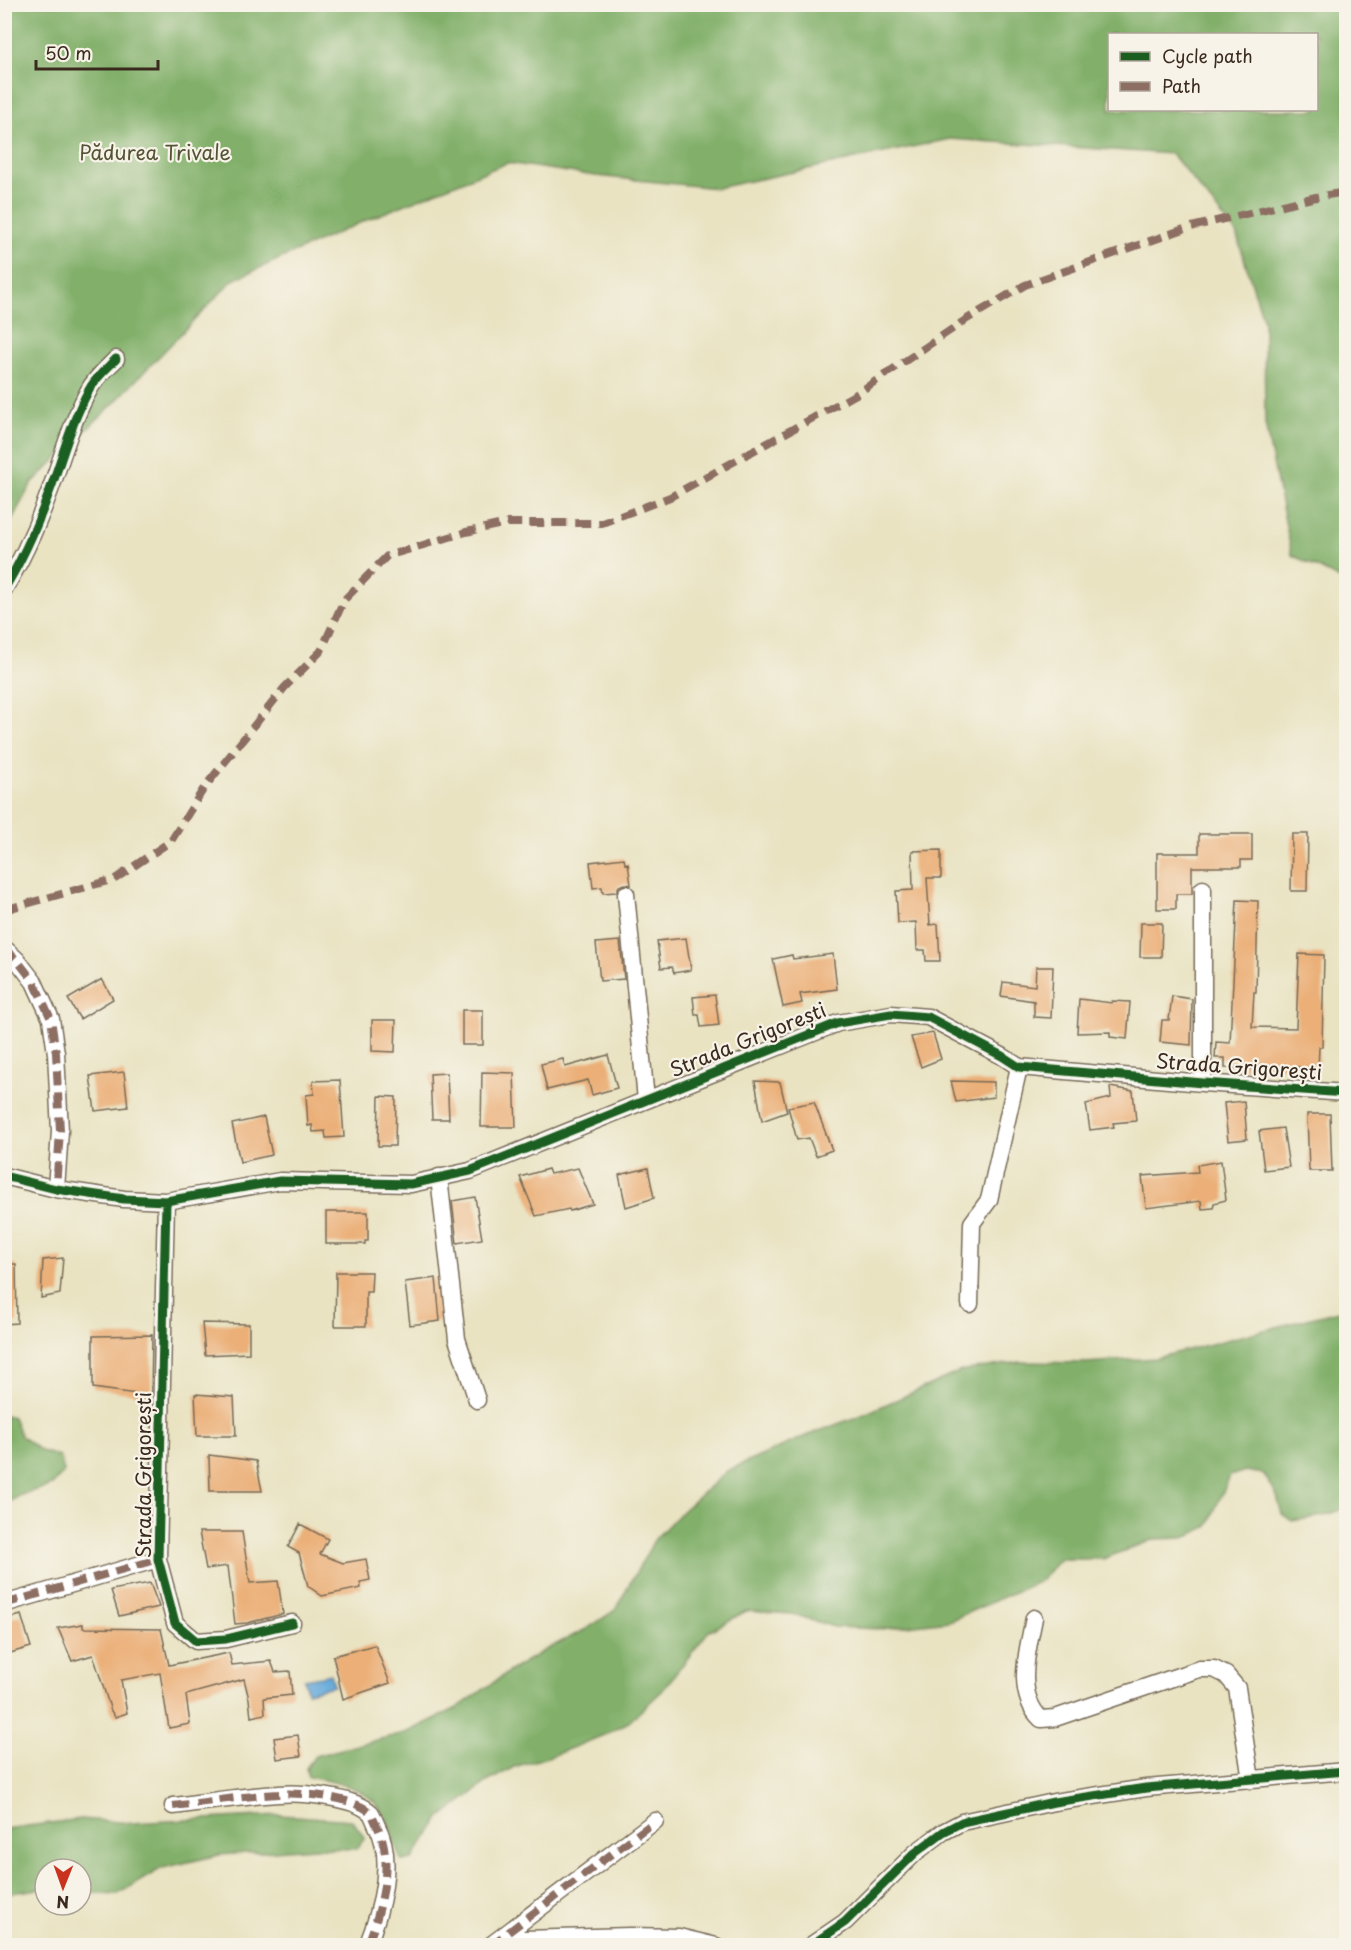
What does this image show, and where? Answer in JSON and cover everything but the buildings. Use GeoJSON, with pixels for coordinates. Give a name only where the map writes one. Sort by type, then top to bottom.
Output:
{"type":"FeatureCollection","features":[{"type":"Feature","properties":{"kind":"street"},"geometry":{"type":"LineString","coordinates":[[4,589],[13,575],[48,496],[89,390],[116,359]]}},
{"type":"Feature","properties":{"kind":"street"},"geometry":{"type":"LineString","coordinates":[[1203,889],[1203,1083]]}},
{"type":"Feature","properties":{"kind":"street"},"geometry":{"type":"LineString","coordinates":[[626,894],[646,1100]]}},
{"type":"Feature","properties":{"kind":"street"},"geometry":{"type":"LineString","coordinates":[[4,948],[17,960],[34,982],[51,1018],[56,1053],[60,1131],[56,1189]]}},
{"type":"Feature","properties":{"kind":"street","name":"Strada Grigorești"},"geometry":{"type":"LineString","coordinates":[[4,1176],[56,1189],[124,1199],[166,1201],[280,1181],[411,1184],[470,1171],[838,1023],[891,1014],[928,1017],[1019,1067],[1347,1093]]}},
{"type":"Feature","properties":{"kind":"street"},"geometry":{"type":"LineString","coordinates":[[970,1304],[972,1224],[989,1200],[1019,1067]]}},
{"type":"Feature","properties":{"kind":"street"},"geometry":{"type":"LineString","coordinates":[[440,1177],[457,1339],[477,1401]]}},
{"type":"Feature","properties":{"kind":"street","name":"Strada Grigorești"},"geometry":{"type":"LineString","coordinates":[[166,1201],[158,1559],[175,1623],[196,1641],[226,1639],[292,1623]]}},
{"type":"Feature","properties":{"kind":"street"},"geometry":{"type":"LineString","coordinates":[[4,1604],[158,1559]]}},
{"type":"Feature","properties":{"kind":"street"},"geometry":{"type":"LineString","coordinates":[[1034,1618],[1026,1662],[1026,1695],[1033,1711],[1041,1719],[1055,1718],[1199,1669],[1214,1669],[1226,1675],[1236,1688],[1251,1780]]}},
{"type":"Feature","properties":{"kind":"street"},"geometry":{"type":"LineString","coordinates":[[814,1945],[845,1922],[915,1853],[943,1832],[962,1822],[1054,1802],[1146,1788],[1347,1771]]}},
{"type":"Feature","properties":{"kind":"street"},"geometry":{"type":"LineString","coordinates":[[172,1806],[279,1793],[330,1797],[350,1802],[371,1814],[382,1835],[386,1868],[378,1916],[367,1946]]}},
{"type":"Feature","properties":{"kind":"street"},"geometry":{"type":"LineString","coordinates":[[490,1946],[655,1821]]}},
{"type":"Feature","properties":{"kind":"street"},"geometry":{"type":"LineString","coordinates":[[496,1946],[523,1939],[630,1936],[679,1937],[716,1946]]}},
{"type":"Feature","properties":{"kind":"green space","name":"Pădurea Trivale"},"geometry":{"type":"Polygon","coordinates":[[[5,5],[1346,5],[1346,582],[1292,555],[1265,424],[1264,322],[1236,233],[1172,154],[950,139],[717,188],[596,176],[507,163],[364,221],[233,280],[115,402],[32,483],[5,532],[5,5]]]}},
{"type":"Feature","properties":{"kind":"green space"},"geometry":{"type":"Polygon","coordinates":[[[1346,1309],[1346,1508],[1323,1516],[1292,1521],[1282,1514],[1277,1496],[1264,1474],[1245,1471],[1230,1476],[1207,1527],[1183,1538],[1155,1539],[1103,1559],[1060,1559],[1040,1581],[949,1621],[881,1629],[834,1627],[792,1614],[746,1611],[708,1632],[662,1691],[629,1722],[604,1735],[554,1755],[514,1767],[487,1782],[440,1818],[412,1859],[402,1861],[383,1813],[366,1795],[333,1782],[308,1777],[306,1768],[315,1756],[408,1732],[457,1708],[510,1671],[588,1628],[615,1610],[655,1539],[727,1471],[961,1371],[1020,1362],[1086,1363],[1156,1358],[1346,1309]]]}},
{"type":"Feature","properties":{"kind":"green space"},"geometry":{"type":"Polygon","coordinates":[[[5,1415],[13,1417],[21,1436],[41,1451],[60,1457],[64,1472],[52,1485],[21,1495],[5,1504],[5,1415]]]}},
{"type":"Feature","properties":{"kind":"green space"},"geometry":{"type":"Polygon","coordinates":[[[280,1815],[352,1820],[365,1838],[356,1849],[314,1848],[219,1855],[162,1868],[118,1894],[93,1893],[93,1857],[33,1857],[33,1890],[5,1894],[5,1829],[81,1819],[131,1823],[280,1815]]]}},
{"type":"Feature","properties":{"kind":"water"},"geometry":{"type":"Polygon","coordinates":[[[331,1674],[334,1686],[307,1692],[304,1679],[331,1674]]]}},
{"type":"Feature","properties":{"kind":"marked path"},"geometry":{"type":"LineString","coordinates":[[4,910],[115,879],[171,841],[204,788],[285,687],[321,651],[344,600],[387,556],[466,532],[507,523],[602,523],[670,497],[858,393],[967,319],[1025,285],[1187,228],[1346,192]]}},
{"type":"Feature","properties":{"kind":"marked path"},"geometry":{"type":"LineString","coordinates":[[4,948],[17,960],[34,982],[51,1019],[56,1053],[60,1131],[56,1189]]}},
{"type":"Feature","properties":{"kind":"marked path"},"geometry":{"type":"LineString","coordinates":[[4,1604],[158,1559]]}},
{"type":"Feature","properties":{"kind":"marked path"},"geometry":{"type":"LineString","coordinates":[[173,1806],[252,1796],[300,1794],[340,1799],[371,1813],[382,1839],[385,1870],[381,1902],[367,1946]]}},
{"type":"Feature","properties":{"kind":"marked path"},"geometry":{"type":"LineString","coordinates":[[490,1946],[655,1821]]}},
{"type":"Feature","properties":{"kind":"cycle path"},"geometry":{"type":"LineString","coordinates":[[4,589],[34,530],[83,402],[94,382],[116,359]]}},
{"type":"Feature","properties":{"kind":"cycle path"},"geometry":{"type":"LineString","coordinates":[[4,1176],[56,1189],[124,1199],[166,1201],[280,1181],[411,1184],[470,1171],[838,1023],[891,1014],[928,1017],[1019,1067],[1346,1093]]}},
{"type":"Feature","properties":{"kind":"cycle path"},"geometry":{"type":"LineString","coordinates":[[166,1201],[158,1559],[175,1623],[196,1641],[226,1639],[292,1623]]}},
{"type":"Feature","properties":{"kind":"cycle path"},"geometry":{"type":"LineString","coordinates":[[810,1946],[845,1922],[915,1853],[943,1832],[962,1822],[1054,1802],[1146,1788],[1346,1771]]}}]}
